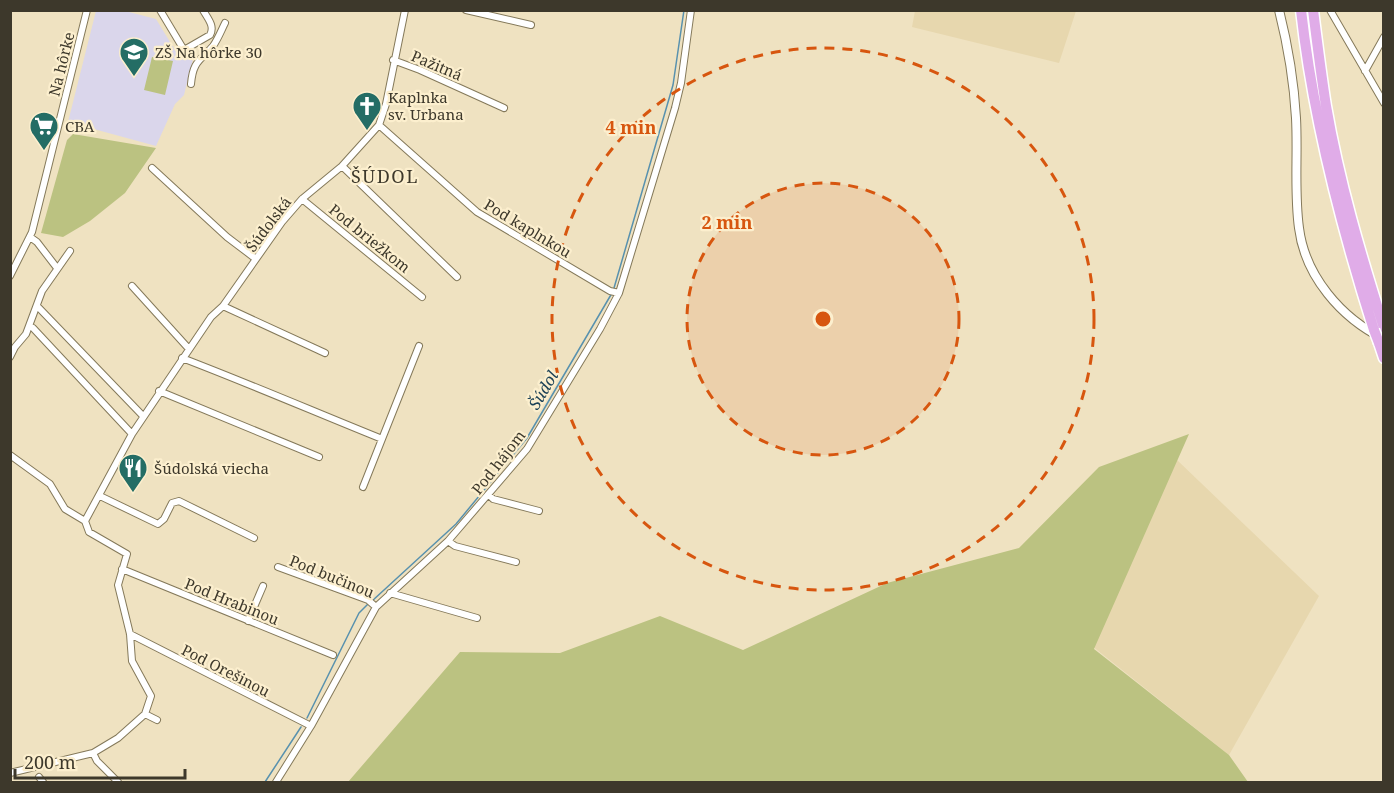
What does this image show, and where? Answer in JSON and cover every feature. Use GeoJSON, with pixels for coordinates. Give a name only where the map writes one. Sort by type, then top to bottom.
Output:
{"type":"FeatureCollection","features":[{"type":"Feature","properties":{"kind":"highway"},"geometry":{"type":"LineString","coordinates":[[1301,10],[1306,54],[1328,162],[1349,245],[1379,329]]}},
{"type":"Feature","properties":{"kind":"highway"},"geometry":{"type":"LineString","coordinates":[[1313,10],[1326,107],[1351,220],[1379,329],[1383,358]]}},
{"type":"Feature","properties":{"kind":"street","name":"Na hôrke"},"geometry":{"type":"LineString","coordinates":[[10,276],[30,237],[87,10]]}},
{"type":"Feature","properties":{"kind":"street"},"geometry":{"type":"LineString","coordinates":[[160,10],[184,50],[212,32],[212,26],[203,10]]}},
{"type":"Feature","properties":{"kind":"street"},"geometry":{"type":"LineString","coordinates":[[466,10],[531,25]]}},
{"type":"Feature","properties":{"kind":"street","name":"Pod hájom"},"geometry":{"type":"LineString","coordinates":[[276,783],[311,726],[372,604],[390,594],[448,541],[489,495],[527,449],[600,329],[615,292],[675,108],[681,83],[691,10]]}},
{"type":"Feature","properties":{"kind":"street"},"geometry":{"type":"LineString","coordinates":[[1279,10],[1292,78],[1296,118],[1299,228],[1305,252],[1327,294],[1362,329],[1381,341]]}},
{"type":"Feature","properties":{"kind":"street"},"geometry":{"type":"LineString","coordinates":[[1330,10],[1383,103]]}},
{"type":"Feature","properties":{"kind":"street"},"geometry":{"type":"LineString","coordinates":[[1335,21],[1336,10]]}},
{"type":"Feature","properties":{"kind":"street","name":"Šúdolská"},"geometry":{"type":"LineString","coordinates":[[86,521],[143,416],[211,317],[223,306],[282,222],[302,199],[342,166],[379,125],[386,104],[403,11]]}},
{"type":"Feature","properties":{"kind":"street"},"geometry":{"type":"LineString","coordinates":[[191,84],[192,72],[196,63],[214,45],[225,23]]}},
{"type":"Feature","properties":{"kind":"street"},"geometry":{"type":"LineString","coordinates":[[212,32],[219,35]]}},
{"type":"Feature","properties":{"kind":"street"},"geometry":{"type":"LineString","coordinates":[[1365,71],[1383,37]]}},
{"type":"Feature","properties":{"kind":"street","name":"Pažitná"},"geometry":{"type":"LineString","coordinates":[[393,60],[504,108]]}},
{"type":"Feature","properties":{"kind":"street","name":"Pod kaplnkou"},"geometry":{"type":"LineString","coordinates":[[379,125],[477,212],[615,292]]}},
{"type":"Feature","properties":{"kind":"street"},"geometry":{"type":"LineString","coordinates":[[342,166],[457,277]]}},
{"type":"Feature","properties":{"kind":"street"},"geometry":{"type":"LineString","coordinates":[[153,168],[227,237],[256,259]]}},
{"type":"Feature","properties":{"kind":"street","name":"Pod briežkom"},"geometry":{"type":"LineString","coordinates":[[302,199],[422,297]]}},
{"type":"Feature","properties":{"kind":"street"},"geometry":{"type":"LineString","coordinates":[[30,237],[37,242],[57,268]]}},
{"type":"Feature","properties":{"kind":"street"},"geometry":{"type":"LineString","coordinates":[[10,357],[13,345],[22,341],[36,304],[70,251]]}},
{"type":"Feature","properties":{"kind":"street"},"geometry":{"type":"LineString","coordinates":[[132,285],[189,349]]}},
{"type":"Feature","properties":{"kind":"street"},"geometry":{"type":"LineString","coordinates":[[223,306],[325,353]]}},
{"type":"Feature","properties":{"kind":"street"},"geometry":{"type":"LineString","coordinates":[[39,308],[143,416]]}},
{"type":"Feature","properties":{"kind":"street"},"geometry":{"type":"LineString","coordinates":[[33,328],[132,434]]}},
{"type":"Feature","properties":{"kind":"street"},"geometry":{"type":"LineString","coordinates":[[363,487],[419,346]]}},
{"type":"Feature","properties":{"kind":"street"},"geometry":{"type":"LineString","coordinates":[[182,358],[292,400],[314,412],[382,439]]}},
{"type":"Feature","properties":{"kind":"street"},"geometry":{"type":"LineString","coordinates":[[159,392],[319,457]]}},
{"type":"Feature","properties":{"kind":"street"},"geometry":{"type":"LineString","coordinates":[[10,455],[50,484],[65,509],[86,521],[89,532],[127,554],[118,585],[130,634],[132,662],[151,696],[144,714],[118,738],[93,753],[10,773]]}},
{"type":"Feature","properties":{"kind":"street"},"geometry":{"type":"LineString","coordinates":[[489,495],[493,499],[539,511]]}},
{"type":"Feature","properties":{"kind":"street"},"geometry":{"type":"LineString","coordinates":[[100,496],[158,524],[164,519],[172,503],[179,501],[255,538]]}},
{"type":"Feature","properties":{"kind":"street"},"geometry":{"type":"LineString","coordinates":[[448,541],[455,546],[516,562]]}},
{"type":"Feature","properties":{"kind":"street","name":"Pod bučinou"},"geometry":{"type":"LineString","coordinates":[[279,567],[372,604]]}},
{"type":"Feature","properties":{"kind":"street","name":"Pod Hrabinou"},"geometry":{"type":"LineString","coordinates":[[122,569],[333,656]]}},
{"type":"Feature","properties":{"kind":"street"},"geometry":{"type":"LineString","coordinates":[[248,621],[263,586]]}},
{"type":"Feature","properties":{"kind":"street"},"geometry":{"type":"LineString","coordinates":[[390,594],[477,618]]}},
{"type":"Feature","properties":{"kind":"street","name":"Pod Orešinou"},"geometry":{"type":"LineString","coordinates":[[130,634],[311,726]]}},
{"type":"Feature","properties":{"kind":"street"},"geometry":{"type":"LineString","coordinates":[[144,714],[157,720]]}},
{"type":"Feature","properties":{"kind":"street"},"geometry":{"type":"LineString","coordinates":[[93,753],[97,761],[118,783]]}},
{"type":"Feature","properties":{"kind":"shaded area"},"geometry":{"type":"Polygon","coordinates":[[[915,10],[1076,11],[1059,63],[912,27],[915,10]]]}},
{"type":"Feature","properties":{"kind":"shaded area","name":"ZŠ Na hôrke 30"},"geometry":{"type":"Polygon","coordinates":[[[96,11],[125,11],[156,19],[178,55],[193,59],[184,95],[175,104],[156,146],[68,122],[96,11]]]}},
{"type":"Feature","properties":{"kind":"shaded area"},"geometry":{"type":"Polygon","coordinates":[[[1177,460],[1319,596],[1229,755],[1092,646],[1177,460]]]}},
{"type":"Feature","properties":{"kind":"green space"},"geometry":{"type":"Polygon","coordinates":[[[152,57],[173,61],[165,95],[144,90],[152,57]]]}},
{"type":"Feature","properties":{"kind":"green space"},"geometry":{"type":"Polygon","coordinates":[[[73,134],[156,148],[125,193],[90,221],[63,237],[41,233],[67,140],[73,134]]]}},
{"type":"Feature","properties":{"kind":"green space"},"geometry":{"type":"Polygon","coordinates":[[[1189,434],[1094,649],[1229,755],[1248,782],[348,782],[460,652],[560,653],[660,616],[743,650],[887,583],[1019,548],[1099,467],[1189,434]]]}},
{"type":"Feature","properties":{"kind":"waterway","name":"Šúdol"},"geometry":{"type":"LineString","coordinates":[[614,288],[673,85],[684,10]]}},
{"type":"Feature","properties":{"kind":"waterway","name":"Šúdol"},"geometry":{"type":"LineString","coordinates":[[372,601],[456,524],[527,438],[612,293]]}},
{"type":"Feature","properties":{"kind":"waterway","name":"Šúdol"},"geometry":{"type":"LineString","coordinates":[[307,718],[359,613],[368,604]]}},
{"type":"Feature","properties":{"kind":"waterway","name":"Šúdol"},"geometry":{"type":"LineString","coordinates":[[265,782],[301,727]]}},
{"type":"Feature","properties":{"kind":"place","name":"ZŠ Na hôrke 30"},"geometry":{"type":"Point","coordinates":[134,78]}},
{"type":"Feature","properties":{"kind":"place","name":"Kaplnka sv. Urbana"},"geometry":{"type":"Point","coordinates":[367,132]}},
{"type":"Feature","properties":{"kind":"place","name":"CBA"},"geometry":{"type":"Point","coordinates":[44,152]}},
{"type":"Feature","properties":{"kind":"place","name":"Šúdolská viecha"},"geometry":{"type":"Point","coordinates":[133,494]}},
{"type":"Feature","properties":{"kind":"district","name":"ŠÚDOL"},"geometry":{"type":"Point","coordinates":[385,176]}}]}
